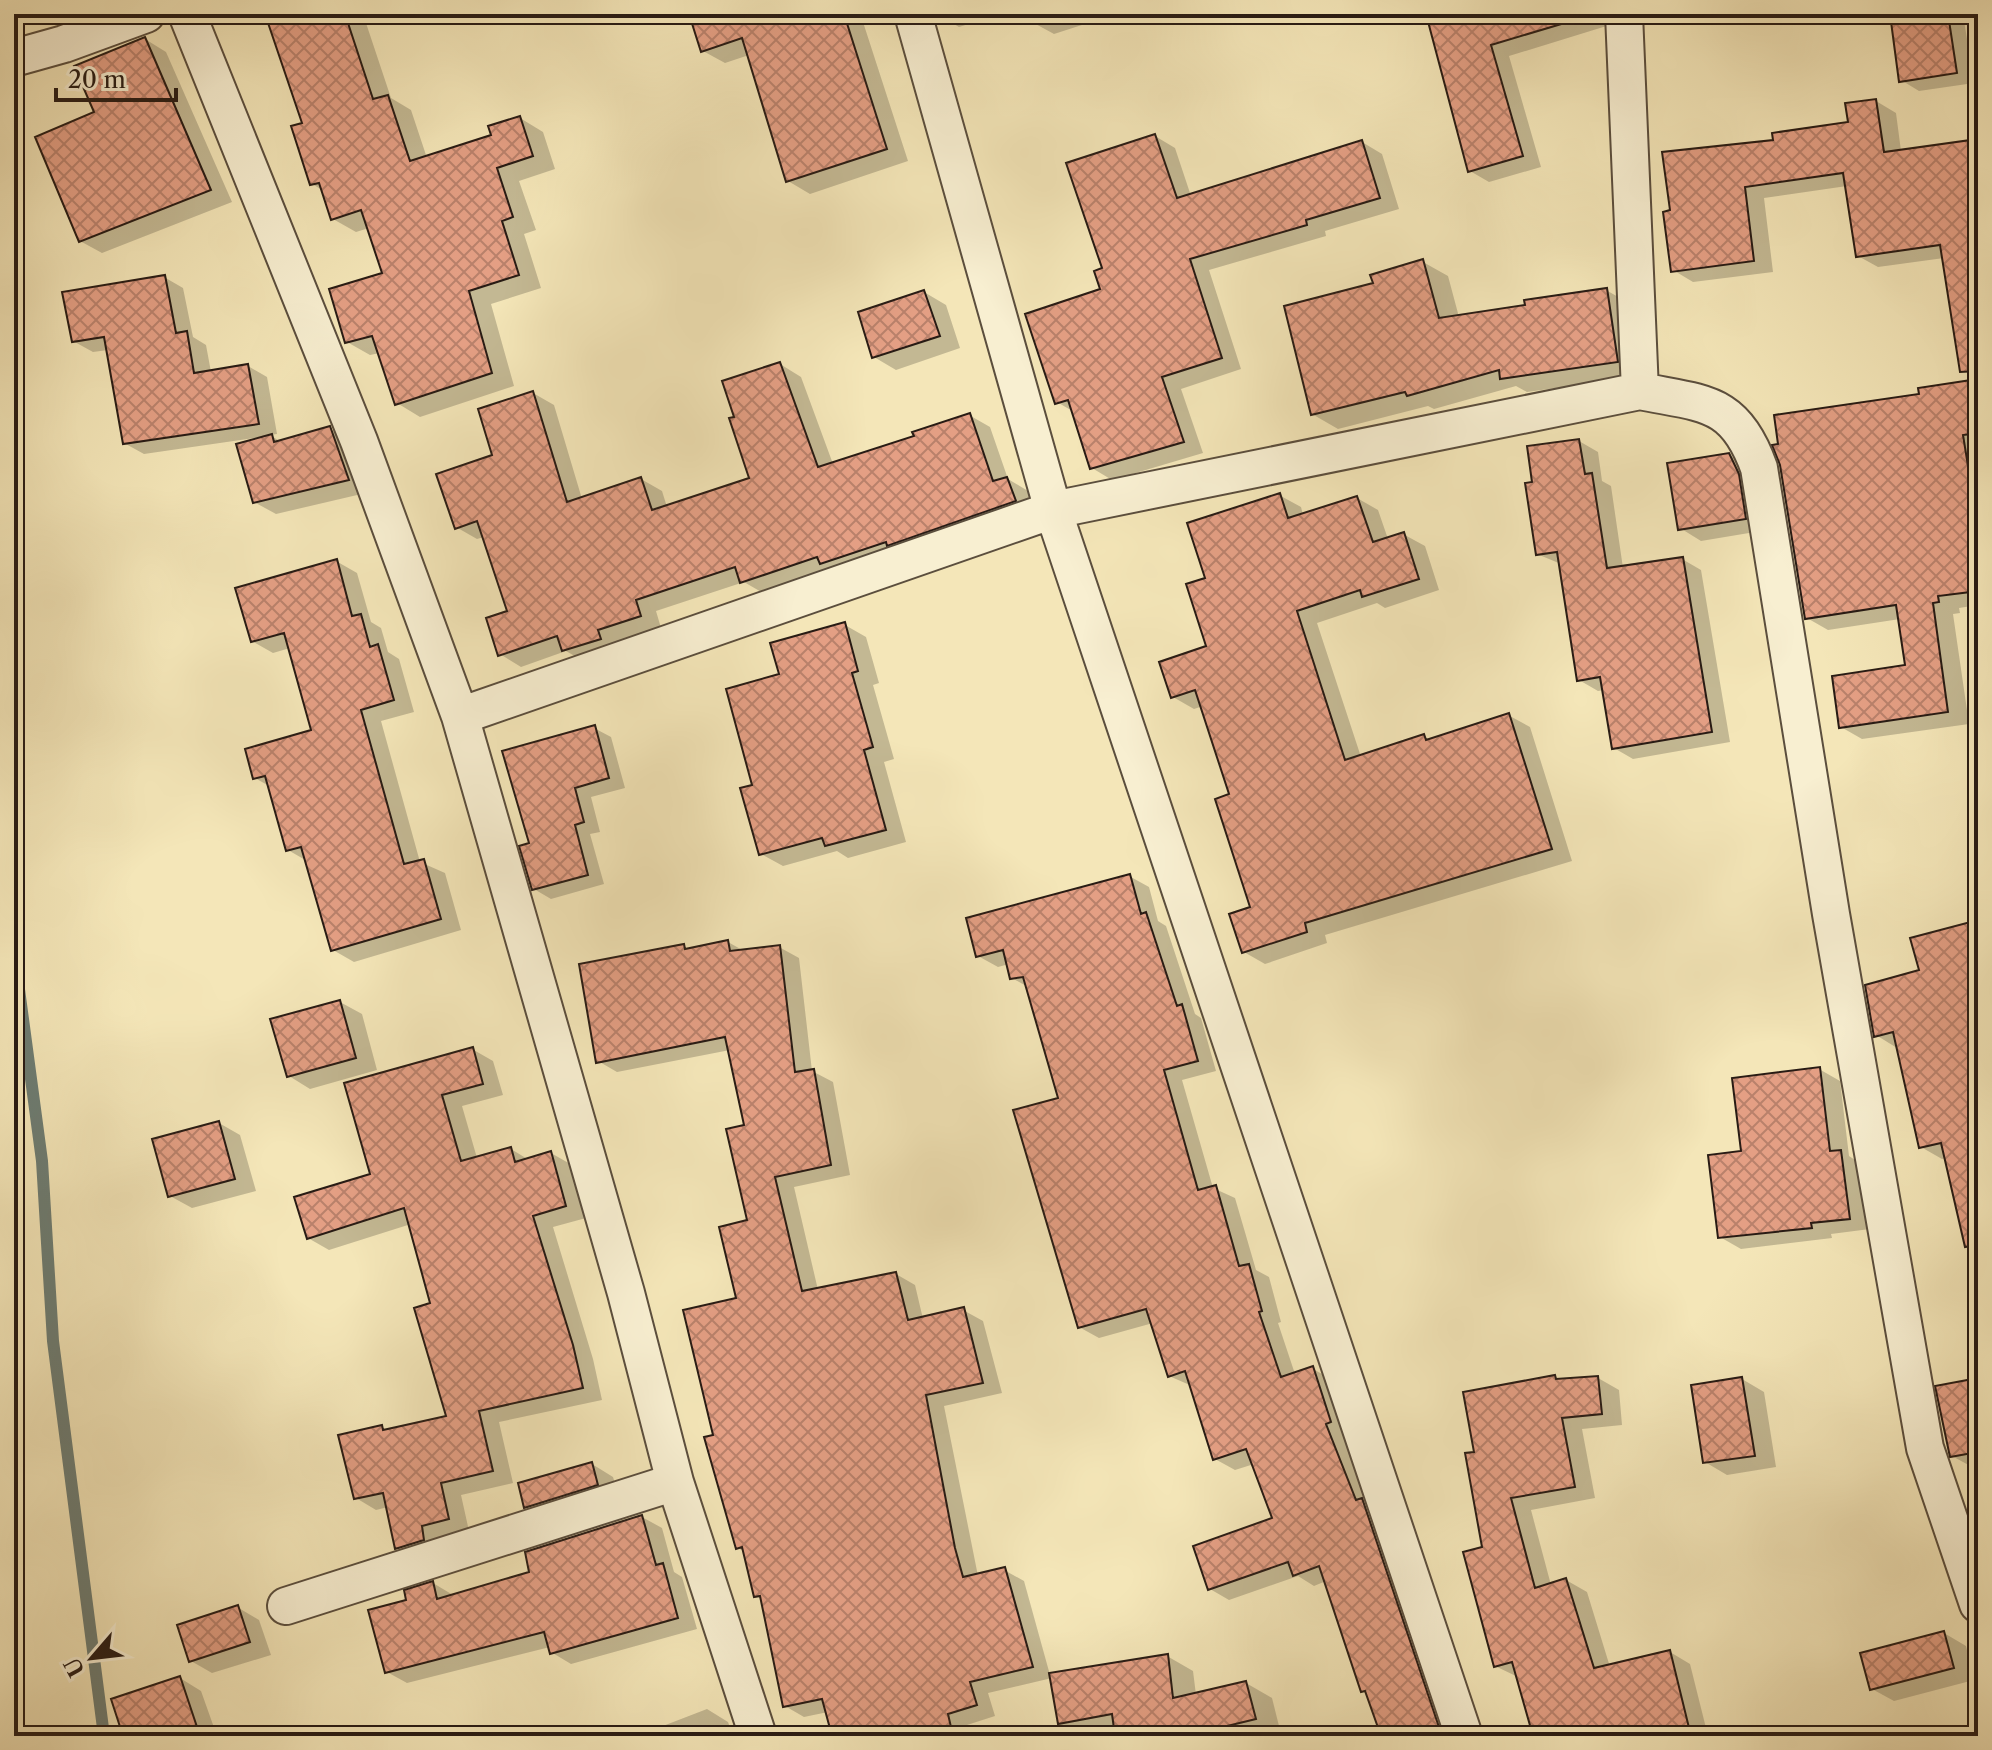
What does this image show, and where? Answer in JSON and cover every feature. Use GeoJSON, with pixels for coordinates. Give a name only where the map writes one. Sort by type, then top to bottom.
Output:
{"type":"FeatureCollection","features":[{"type":"Feature","properties":{"kind":"street"},"geometry":{"type":"LineString","coordinates":[[14,58],[64,44],[146,14]]}},
{"type":"Feature","properties":{"kind":"street"},"geometry":{"type":"LineString","coordinates":[[187,14],[359,441],[460,716],[626,1293],[675,1482],[758,1736]]}},
{"type":"Feature","properties":{"kind":"street"},"geometry":{"type":"LineString","coordinates":[[913,14],[1053,510],[1464,1736]]}},
{"type":"Feature","properties":{"kind":"street"},"geometry":{"type":"LineString","coordinates":[[1624,14],[1640,391]]}},
{"type":"Feature","properties":{"kind":"street"},"geometry":{"type":"LineString","coordinates":[[460,716],[1053,510],[1640,391],[1711,405],[1736,423],[1748,438],[1759,468],[1831,914],[1925,1448],[1978,1604]]}},
{"type":"Feature","properties":{"kind":"street"},"geometry":{"type":"LineString","coordinates":[[286,1606],[675,1482]]}},
{"type":"Feature","properties":{"kind":"building"},"geometry":{"type":"Polygon","coordinates":[[[265,14],[345,14],[373,99],[388,95],[410,161],[491,135],[488,126],[520,116],[533,156],[497,168],[513,217],[502,221],[519,275],[469,291],[492,373],[395,405],[372,336],[345,343],[329,289],[382,273],[361,210],[331,220],[319,183],[310,185],[291,126],[302,123],[265,14]]]}},
{"type":"Feature","properties":{"kind":"building"},"geometry":{"type":"Polygon","coordinates":[[[689,14],[844,14],[887,149],[786,182],[742,38],[701,52],[689,14]]]}},
{"type":"Feature","properties":{"kind":"building"},"geometry":{"type":"Polygon","coordinates":[[[1426,14],[1566,14],[1568,22],[1491,45],[1523,156],[1468,172],[1426,14]]]}},
{"type":"Feature","properties":{"kind":"building"},"geometry":{"type":"Polygon","coordinates":[[[1890,14],[1948,14],[1957,73],[1899,82],[1890,14]]]}},
{"type":"Feature","properties":{"kind":"building"},"geometry":{"type":"Polygon","coordinates":[[[145,37],[211,190],[79,242],[35,137],[94,112],[74,66],[145,37]]]}},
{"type":"Feature","properties":{"kind":"building"},"geometry":{"type":"Polygon","coordinates":[[[1876,99],[1884,152],[1978,139],[1978,371],[1960,372],[1940,245],[1856,257],[1843,173],[1745,187],[1754,261],[1671,272],[1663,212],[1670,210],[1662,152],[1773,140],[1772,133],[1848,122],[1845,103],[1876,99]]]}},
{"type":"Feature","properties":{"kind":"building"},"geometry":{"type":"Polygon","coordinates":[[[1155,134],[1177,198],[1362,140],[1380,198],[1306,220],[1307,225],[1190,259],[1222,358],[1162,377],[1184,442],[1090,469],[1068,400],[1055,404],[1025,314],[1100,289],[1094,271],[1102,268],[1066,163],[1155,134]]]}},
{"type":"Feature","properties":{"kind":"building"},"geometry":{"type":"Polygon","coordinates":[[[1423,259],[1439,318],[1525,305],[1524,300],[1607,288],[1618,362],[1500,379],[1499,370],[1407,396],[1405,392],[1311,415],[1284,306],[1373,283],[1370,275],[1423,259]]]}},
{"type":"Feature","properties":{"kind":"building"},"geometry":{"type":"Polygon","coordinates":[[[165,275],[176,333],[187,331],[194,373],[248,364],[259,424],[123,444],[104,337],[72,342],[62,292],[165,275]]]}},
{"type":"Feature","properties":{"kind":"building"},"geometry":{"type":"Polygon","coordinates":[[[924,290],[940,336],[872,358],[858,312],[924,290]]]}},
{"type":"Feature","properties":{"kind":"building"},"geometry":{"type":"Polygon","coordinates":[[[780,362],[818,467],[914,436],[912,432],[970,413],[993,481],[1007,477],[1016,501],[887,546],[886,542],[820,564],[817,557],[740,583],[735,567],[636,600],[641,616],[598,630],[601,639],[562,651],[557,636],[498,656],[486,618],[507,611],[477,521],[455,529],[436,474],[492,455],[478,409],[533,391],[567,502],[641,477],[652,510],[749,478],[729,418],[734,417],[722,381],[780,362]]]}},
{"type":"Feature","properties":{"kind":"building"},"geometry":{"type":"Polygon","coordinates":[[[1978,379],[1978,433],[1963,435],[1978,528],[1978,591],[1938,596],[1939,602],[1933,603],[1948,712],[1839,728],[1832,676],[1905,665],[1896,605],[1805,619],[1780,465],[1772,445],[1778,444],[1774,415],[1919,394],[1918,388],[1978,379]]]}},
{"type":"Feature","properties":{"kind":"building"},"geometry":{"type":"Polygon","coordinates":[[[330,426],[349,480],[253,503],[236,444],[272,434],[274,442],[330,426]]]}},
{"type":"Feature","properties":{"kind":"building"},"geometry":{"type":"Polygon","coordinates":[[[1579,439],[1585,474],[1592,473],[1607,568],[1683,557],[1712,732],[1612,749],[1600,677],[1577,681],[1557,552],[1536,555],[1525,483],[1532,482],[1527,446],[1579,439]]]}},
{"type":"Feature","properties":{"kind":"building"},"geometry":{"type":"Polygon","coordinates":[[[1729,453],[1739,474],[1746,519],[1678,530],[1667,463],[1729,453]]]}},
{"type":"Feature","properties":{"kind":"building"},"geometry":{"type":"Polygon","coordinates":[[[1280,493],[1288,518],[1357,496],[1373,542],[1404,532],[1419,579],[1362,597],[1360,590],[1297,611],[1345,760],[1424,734],[1426,740],[1509,713],[1552,849],[1305,923],[1307,932],[1242,953],[1229,914],[1250,907],[1215,799],[1229,794],[1195,690],[1171,698],[1159,662],[1206,646],[1186,584],[1205,578],[1187,523],[1280,493]]]}},
{"type":"Feature","properties":{"kind":"building"},"geometry":{"type":"Polygon","coordinates":[[[337,559],[352,616],[361,614],[370,647],[378,644],[394,700],[361,710],[404,864],[424,859],[441,919],[331,951],[301,847],[286,851],[265,776],[253,779],[245,749],[311,730],[284,633],[251,642],[235,588],[337,559]]]}},
{"type":"Feature","properties":{"kind":"building"},"geometry":{"type":"Polygon","coordinates":[[[845,622],[858,671],[852,673],[873,747],[864,750],[886,830],[825,846],[822,838],[759,855],[740,788],[752,785],[726,689],[779,674],[770,643],[845,622]]]}},
{"type":"Feature","properties":{"kind":"building"},"geometry":{"type":"Polygon","coordinates":[[[595,725],[609,778],[575,788],[584,822],[575,825],[588,875],[532,890],[519,846],[529,843],[502,751],[595,725]]]}},
{"type":"Feature","properties":{"kind":"building"},"geometry":{"type":"Polygon","coordinates":[[[1130,874],[1141,914],[1146,912],[1177,1006],[1182,1004],[1198,1061],[1164,1070],[1198,1190],[1216,1185],[1239,1266],[1249,1264],[1262,1311],[1259,1312],[1281,1377],[1313,1366],[1331,1422],[1326,1424],[1356,1500],[1362,1498],[1442,1736],[1381,1736],[1365,1691],[1361,1692],[1319,1566],[1293,1576],[1288,1562],[1208,1590],[1193,1546],[1272,1518],[1246,1449],[1213,1460],[1185,1371],[1168,1377],[1146,1309],[1078,1328],[1013,1110],[1058,1098],[1023,977],[1010,979],[1003,950],[976,957],[966,918],[1130,874]]]}},
{"type":"Feature","properties":{"kind":"building"},"geometry":{"type":"Polygon","coordinates":[[[1978,920],[1978,952],[1971,954],[1978,982],[1978,1245],[1965,1247],[1941,1143],[1919,1148],[1893,1032],[1874,1037],[1865,985],[1919,970],[1910,938],[1978,920]]]}},
{"type":"Feature","properties":{"kind":"building"},"geometry":{"type":"Polygon","coordinates":[[[728,940],[730,951],[780,945],[795,1072],[814,1069],[831,1165],[775,1177],[802,1291],[896,1272],[908,1320],[964,1307],[983,1383],[926,1395],[955,1548],[963,1577],[1005,1567],[1033,1667],[970,1682],[977,1705],[948,1714],[953,1736],[832,1736],[822,1699],[783,1707],[760,1596],[754,1597],[742,1547],[736,1549],[704,1437],[713,1435],[683,1310],[736,1298],[719,1227],[747,1220],[726,1129],[744,1125],[725,1037],[596,1063],[579,964],[684,944],[685,949],[728,940]]]}},
{"type":"Feature","properties":{"kind":"building"},"geometry":{"type":"Polygon","coordinates":[[[340,1000],[356,1058],[287,1077],[270,1019],[340,1000]]]}},
{"type":"Feature","properties":{"kind":"building"},"geometry":{"type":"Polygon","coordinates":[[[473,1047],[483,1084],[442,1095],[461,1161],[511,1147],[515,1162],[551,1151],[566,1206],[533,1216],[573,1345],[583,1388],[479,1411],[493,1471],[441,1483],[449,1519],[422,1526],[424,1540],[395,1549],[383,1493],[354,1499],[338,1435],[382,1425],[383,1430],[446,1416],[414,1308],[430,1303],[404,1208],[307,1239],[294,1197],[370,1174],[344,1083],[473,1047]]]}},
{"type":"Feature","properties":{"kind":"building"},"geometry":{"type":"Polygon","coordinates":[[[1820,1067],[1830,1151],[1841,1150],[1850,1219],[1811,1223],[1812,1228],[1718,1238],[1708,1155],[1741,1151],[1732,1078],[1820,1067]]]}},
{"type":"Feature","properties":{"kind":"building"},"geometry":{"type":"Polygon","coordinates":[[[219,1121],[235,1179],[168,1197],[152,1139],[219,1121]]]}},
{"type":"Feature","properties":{"kind":"building"},"geometry":{"type":"Polygon","coordinates":[[[1555,1375],[1556,1379],[1598,1376],[1602,1414],[1562,1418],[1575,1487],[1511,1498],[1535,1588],[1566,1578],[1594,1668],[1670,1650],[1691,1736],[1533,1736],[1512,1662],[1494,1667],[1463,1552],[1482,1547],[1465,1453],[1474,1452],[1463,1392],[1555,1375]]]}},
{"type":"Feature","properties":{"kind":"building"},"geometry":{"type":"Polygon","coordinates":[[[1742,1377],[1755,1456],[1703,1463],[1691,1385],[1742,1377]]]}},
{"type":"Feature","properties":{"kind":"building"},"geometry":{"type":"Polygon","coordinates":[[[1978,1378],[1978,1452],[1950,1457],[1935,1386],[1978,1378]]]}},
{"type":"Feature","properties":{"kind":"building"},"geometry":{"type":"Polygon","coordinates":[[[592,1462],[598,1485],[524,1508],[518,1483],[592,1462]]]}},
{"type":"Feature","properties":{"kind":"building"},"geometry":{"type":"Polygon","coordinates":[[[642,1515],[656,1565],[663,1563],[678,1618],[550,1654],[544,1632],[385,1673],[368,1610],[406,1600],[404,1590],[433,1581],[437,1599],[529,1572],[525,1552],[642,1515]]]}},
{"type":"Feature","properties":{"kind":"building"},"geometry":{"type":"Polygon","coordinates":[[[238,1605],[250,1642],[189,1662],[177,1625],[238,1605]]]}},
{"type":"Feature","properties":{"kind":"building"},"geometry":{"type":"Polygon","coordinates":[[[1944,1631],[1954,1668],[1870,1690],[1860,1653],[1944,1631]]]}},
{"type":"Feature","properties":{"kind":"building"},"geometry":{"type":"Polygon","coordinates":[[[1168,1654],[1173,1698],[1246,1681],[1256,1719],[1186,1736],[1115,1736],[1112,1714],[1058,1724],[1049,1673],[1168,1654]]]}},
{"type":"Feature","properties":{"kind":"building"},"geometry":{"type":"Polygon","coordinates":[[[180,1676],[200,1736],[123,1736],[111,1699],[180,1676]]]}},
{"type":"Feature","properties":{"kind":"waterway"},"geometry":{"type":"LineString","coordinates":[[14,952],[42,1161],[53,1341],[104,1736]]}}]}
